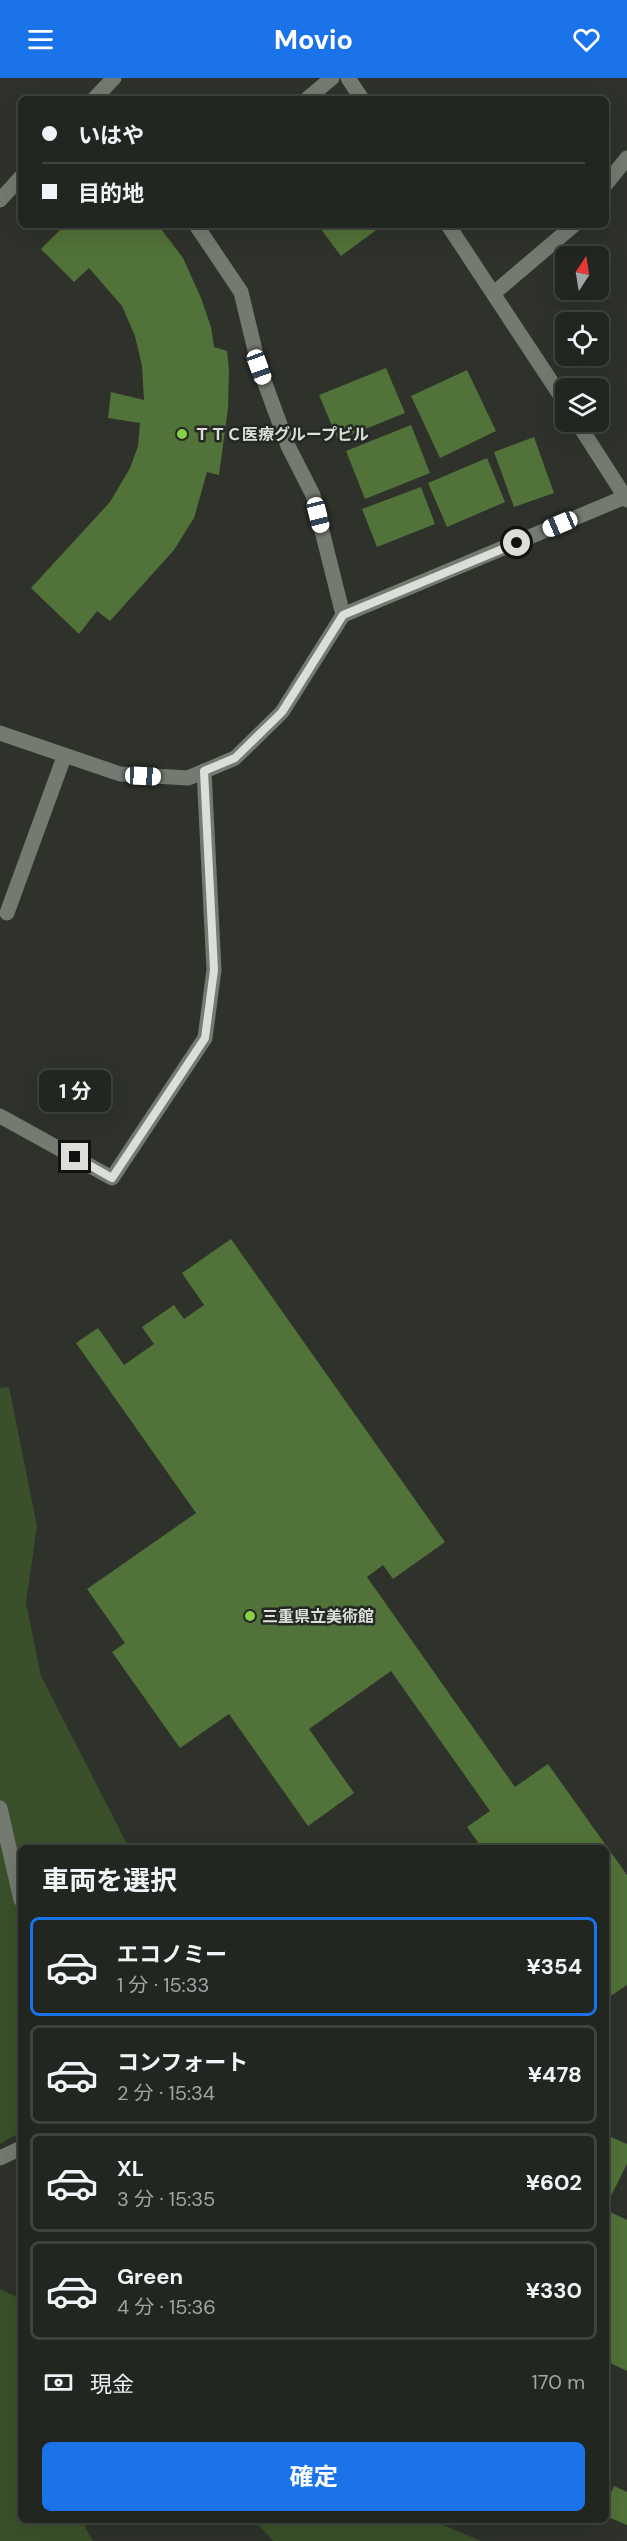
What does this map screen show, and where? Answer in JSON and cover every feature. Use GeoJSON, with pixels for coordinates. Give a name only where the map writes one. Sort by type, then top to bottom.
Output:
{"type":"FeatureCollection","features":[{"type":"Feature","properties":{"kind":"street"},"geometry":{"type":"LineString","coordinates":[[97,96],[114,78]]}},
{"type":"Feature","properties":{"kind":"street"},"geometry":{"type":"LineString","coordinates":[[311,96],[332,78]]}},
{"type":"Feature","properties":{"kind":"street"},"geometry":{"type":"LineString","coordinates":[[348,78],[360,96]]}},
{"type":"Feature","properties":{"kind":"street"},"geometry":{"type":"LineString","coordinates":[[609,180],[627,158]]}},
{"type":"Feature","properties":{"kind":"street"},"geometry":{"type":"LineString","coordinates":[[0,200],[18,180]]}},
{"type":"Feature","properties":{"kind":"street"},"geometry":{"type":"LineString","coordinates":[[198,228],[241,292],[259,367],[288,446],[313,495],[343,615]]}},
{"type":"Feature","properties":{"kind":"street"},"geometry":{"type":"LineString","coordinates":[[450,228],[555,387]]}},
{"type":"Feature","properties":{"kind":"street"},"geometry":{"type":"LineString","coordinates":[[494,293],[570,228]]}},
{"type":"Feature","properties":{"kind":"street"},"geometry":{"type":"LineString","coordinates":[[0,733],[64,757],[120,774],[188,778],[235,758],[282,712],[343,615],[626,498],[583,432]]}},
{"type":"Feature","properties":{"kind":"street"},"geometry":{"type":"LineString","coordinates":[[7,913],[64,757]]}},
{"type":"Feature","properties":{"kind":"street"},"geometry":{"type":"LineString","coordinates":[[0,1116],[112,1178],[205,1038],[214,970],[204,771]]}},
{"type":"Feature","properties":{"kind":"street"},"geometry":{"type":"LineString","coordinates":[[0,1808],[18,1887]]}},
{"type":"Feature","properties":{"kind":"street"},"geometry":{"type":"LineString","coordinates":[[0,2158],[18,2149]]}},
{"type":"Feature","properties":{"kind":"green space"},"geometry":{"type":"Polygon","coordinates":[[[9,1387],[37,1526],[26,1603],[41,1676],[127,1845],[18,1845],[18,2134],[0,2144],[0,1388],[9,1387]]]}},
{"type":"Feature","properties":{"kind":"green space"},"geometry":{"type":"Polygon","coordinates":[[[0,2289],[18,2298],[18,2523],[83,2523],[93,2541],[0,2541],[0,2289]]]}},
{"type":"Feature","properties":{"kind":"green space"},"geometry":{"type":"Polygon","coordinates":[[[257,2523],[438,2523],[481,2541],[273,2541],[257,2523]]]}},
{"type":"Feature","properties":{"kind":"building","name":"ＴＴＣ医療グループビル"},"geometry":{"type":"Polygon","coordinates":[[[62,228],[160,228],[183,258],[201,298],[211,327],[214,347],[227,351],[229,370],[228,408],[219,475],[207,472],[194,518],[174,550],[110,621],[97,611],[79,634],[31,588],[110,502],[130,468],[138,446],[140,423],[108,418],[111,392],[144,400],[142,366],[135,336],[122,306],[89,268],[74,282],[41,249],[62,228]]]}},
{"type":"Feature","properties":{"kind":"building"},"geometry":{"type":"Polygon","coordinates":[[[320,228],[379,228],[341,256],[320,228]]]}},
{"type":"Feature","properties":{"kind":"building"},"geometry":{"type":"Polygon","coordinates":[[[386,368],[405,413],[338,440],[319,395],[386,368]]]}},
{"type":"Feature","properties":{"kind":"building"},"geometry":{"type":"Polygon","coordinates":[[[467,370],[496,431],[440,458],[411,396],[467,370]]]}},
{"type":"Feature","properties":{"kind":"building"},"geometry":{"type":"Polygon","coordinates":[[[411,425],[430,473],[365,499],[346,451],[411,425]]]}},
{"type":"Feature","properties":{"kind":"building"},"geometry":{"type":"Polygon","coordinates":[[[534,437],[554,493],[514,507],[494,452],[534,437]]]}},
{"type":"Feature","properties":{"kind":"building"},"geometry":{"type":"Polygon","coordinates":[[[487,458],[505,502],[447,527],[428,483],[487,458]]]}},
{"type":"Feature","properties":{"kind":"building"},"geometry":{"type":"Polygon","coordinates":[[[421,487],[435,524],[377,547],[362,509],[421,487]]]}},
{"type":"Feature","properties":{"kind":"building","name":"三重県立美術館"},"geometry":{"type":"Polygon","coordinates":[[[231,1239],[445,1542],[393,1579],[383,1565],[367,1577],[515,1787],[548,1764],[606,1845],[480,1845],[467,1827],[490,1811],[391,1671],[309,1729],[354,1793],[308,1826],[229,1714],[180,1748],[112,1652],[125,1643],[87,1589],[196,1513],[76,1343],[98,1328],[124,1365],[154,1344],[142,1327],[174,1305],[184,1319],[204,1305],[182,1273],[231,1239]]]}},
{"type":"Feature","properties":{"kind":"building","name":"三重県立美術館"},"geometry":{"type":"Polygon","coordinates":[[[609,1850],[627,1875],[627,1985],[609,1997],[609,1850]]]}},
{"type":"Feature","properties":{"kind":"building"},"geometry":{"type":"Polygon","coordinates":[[[609,2136],[627,2144],[627,2164],[609,2200],[609,2136]]]}},
{"type":"Feature","properties":{"kind":"building"},"geometry":{"type":"Polygon","coordinates":[[[609,2211],[627,2220],[627,2371],[609,2362],[609,2211]]]}},
{"type":"Feature","properties":{"kind":"building"},"geometry":{"type":"Polygon","coordinates":[[[614,2486],[627,2492],[627,2525],[609,2517],[609,2498],[614,2486]]]}},
{"type":"Feature","properties":{"kind":"place","name":"ＴＴＣ医療グループビル"},"geometry":{"type":"Point","coordinates":[182,434]}},
{"type":"Feature","properties":{"kind":"place","name":"三重県立美術館"},"geometry":{"type":"Point","coordinates":[250,1616]}},
{"type":"Feature","properties":{"kind":"route"},"geometry":{"type":"LineString","coordinates":[[75,1157],[112,1178],[205,1038],[214,970],[204,771],[235,758],[282,712],[343,615],[517,543]]}}]}
